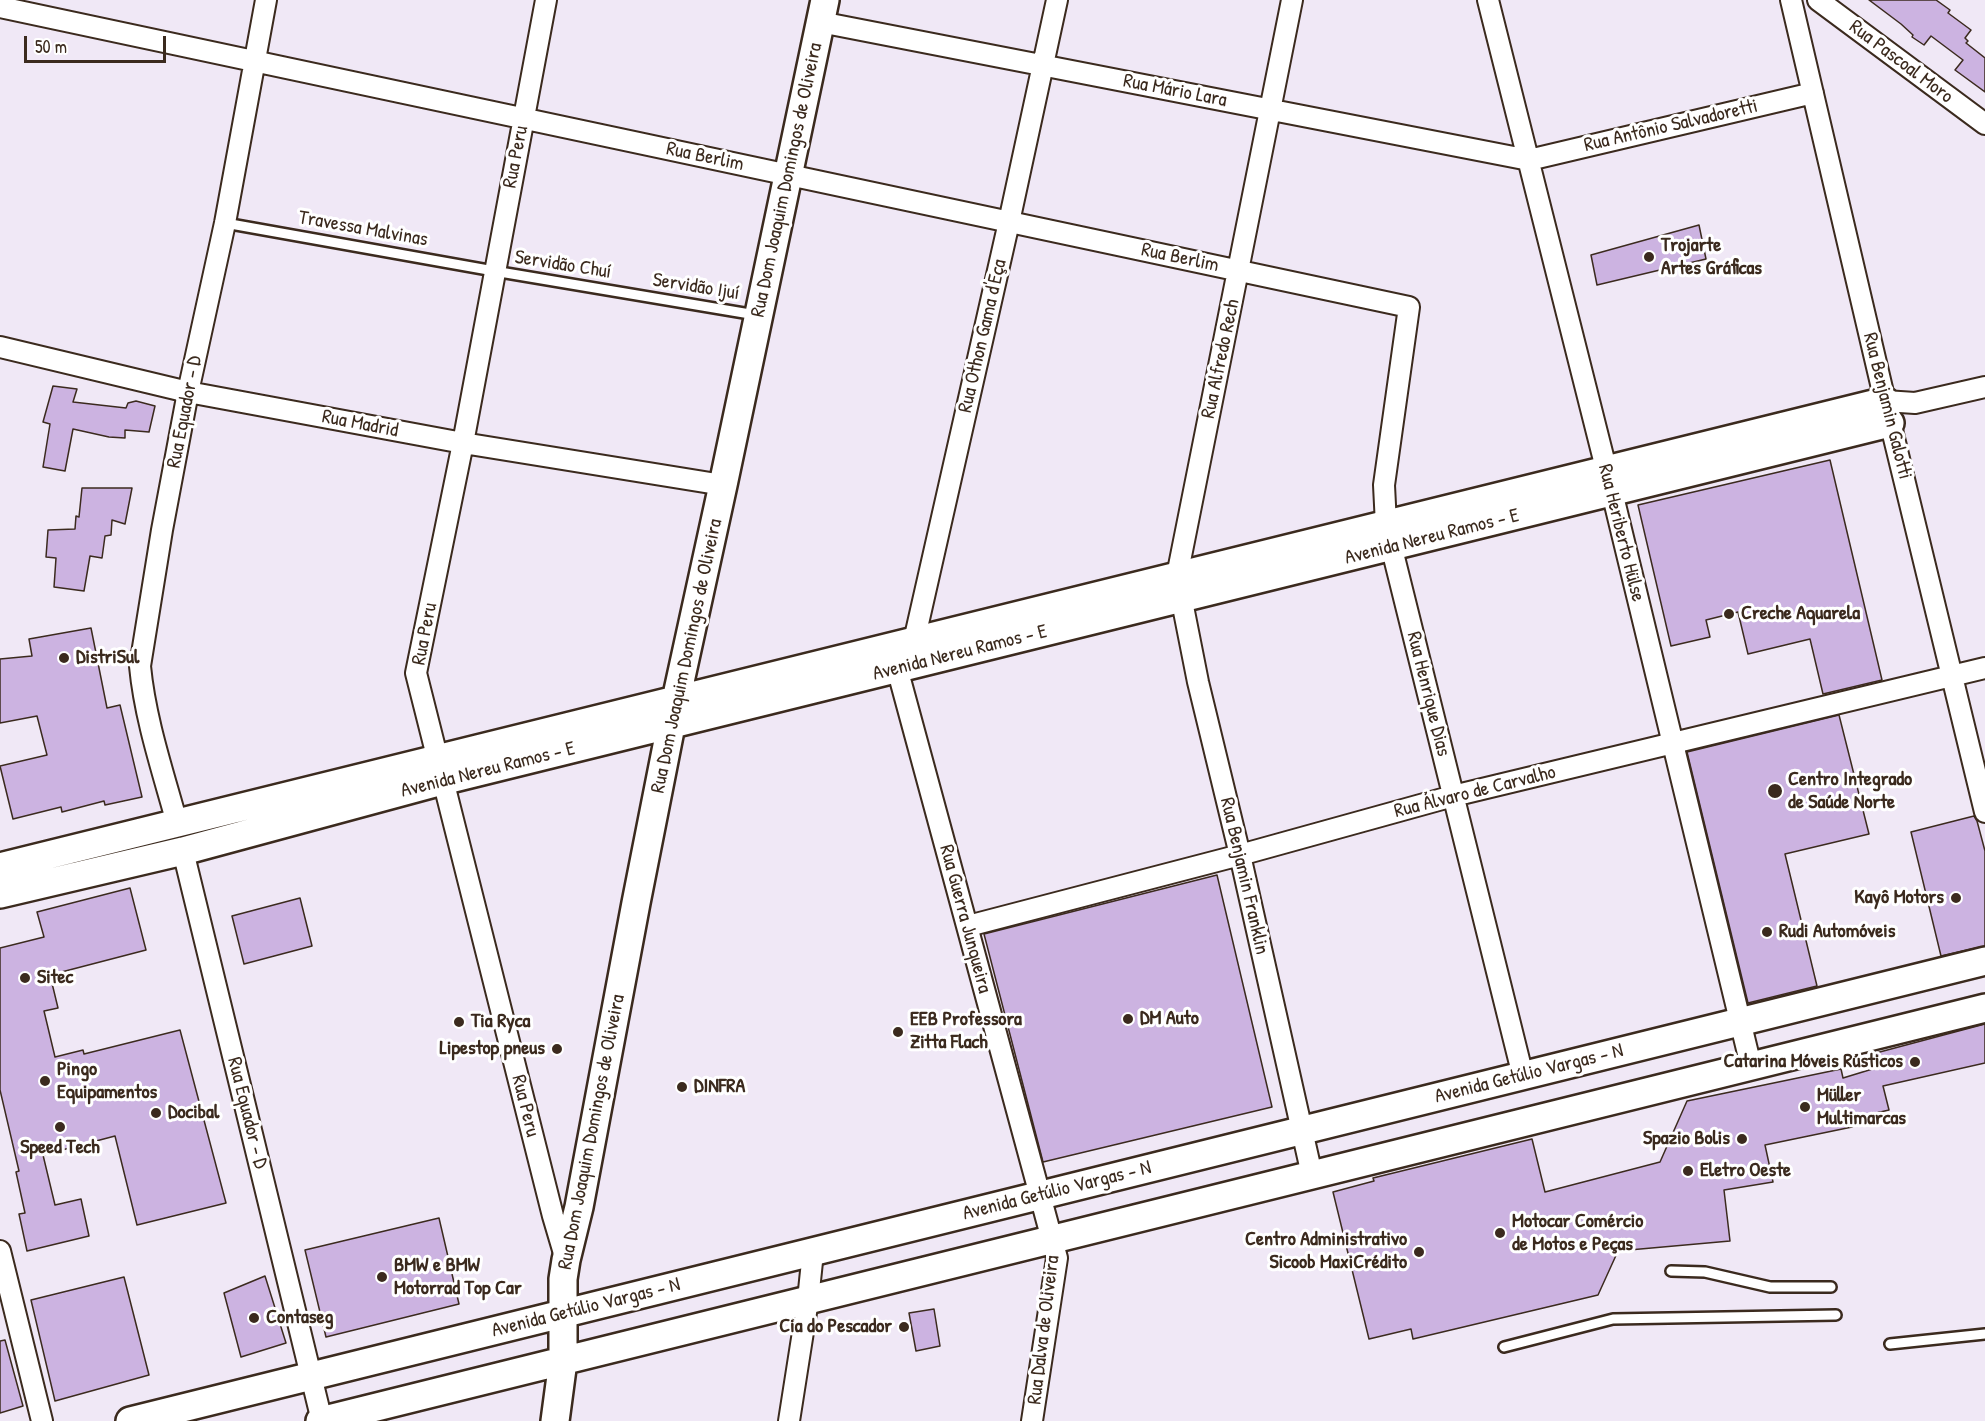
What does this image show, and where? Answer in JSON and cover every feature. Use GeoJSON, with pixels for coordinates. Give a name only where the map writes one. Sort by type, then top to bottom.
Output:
{"type":"FeatureCollection","features":[{"type":"Feature","properties":{"kind":"street","name":"Rua Equador - D"},"geometry":{"type":"LineString","coordinates":[[177,824],[156,749],[140,666],[188,392],[225,223],[266,0]]}},
{"type":"Feature","properties":{"kind":"street","name":"Rua Peru"},"geometry":{"type":"LineString","coordinates":[[546,0],[463,443],[416,673],[550,1205],[566,1260]]}},
{"type":"Feature","properties":{"kind":"street","name":"Rua Othon Gama d'Eça"},"geometry":{"type":"LineString","coordinates":[[897,668],[914,641],[1058,0]]}},
{"type":"Feature","properties":{"kind":"street","name":"Rua Alfredo Rech"},"geometry":{"type":"LineString","coordinates":[[1179,587],[1292,0]]}},
{"type":"Feature","properties":{"kind":"street","name":"Rua Heriberto Hülse"},"geometry":{"type":"LineString","coordinates":[[1488,0],[1609,481],[1751,1066]]}},
{"type":"Feature","properties":{"kind":"street","name":"Rua Benjamin Galotti"},"geometry":{"type":"LineString","coordinates":[[1791,0],[1887,412],[1985,812]]}},
{"type":"Feature","properties":{"kind":"street","name":"Rua Pascoal Moro"},"geometry":{"type":"LineString","coordinates":[[1818,0],[1985,124]]}},
{"type":"Feature","properties":{"kind":"street","name":"Rua Berlim"},"geometry":{"type":"LineString","coordinates":[[0,7],[1409,307]]}},
{"type":"Feature","properties":{"kind":"street","name":"Rua Mário Lara"},"geometry":{"type":"LineString","coordinates":[[822,11],[1043,65],[1529,160]]}},
{"type":"Feature","properties":{"kind":"street","name":"Rua Dom Joaquim Domingos de Oliveira"},"geometry":{"type":"LineString","coordinates":[[555,1421],[563,1361],[562,1314],[566,1260],[579,1207],[674,712],[822,11]]}},
{"type":"Feature","properties":{"kind":"street","name":"Rua Antônio Salvadoretti"},"geometry":{"type":"LineString","coordinates":[[1529,160],[1813,93]]}},
{"type":"Feature","properties":{"kind":"street","name":"Rua Henrique Dias"},"geometry":{"type":"LineString","coordinates":[[1409,307],[1384,485],[1388,536],[1523,1076]]}},
{"type":"Feature","properties":{"kind":"street","name":"Rua Madrid"},"geometry":{"type":"LineString","coordinates":[[0,347],[188,392],[463,443],[723,485]]}},
{"type":"Feature","properties":{"kind":"street","name":"Avenida Nereu Ramos - E"},"geometry":{"type":"LineString","coordinates":[[0,867],[177,824],[439,770],[800,681],[914,641],[1179,587],[1985,387]]}},
{"type":"Feature","properties":{"kind":"street","name":"Avenida Nereu Ramos - E"},"geometry":{"type":"LineString","coordinates":[[800,681],[897,668],[1179,587]]}},
{"type":"Feature","properties":{"kind":"street","name":"Rua Benjamin Franklin"},"geometry":{"type":"LineString","coordinates":[[1179,587],[1198,682],[1240,855],[1312,1175]]}},
{"type":"Feature","properties":{"kind":"street","name":"Rua Guerra Junqueira"},"geometry":{"type":"LineString","coordinates":[[897,668],[1053,1239]]}},
{"type":"Feature","properties":{"kind":"street","name":"Rua Álvaro de Carvalho"},"geometry":{"type":"LineString","coordinates":[[968,926],[1454,796],[1985,668]]}},
{"type":"Feature","properties":{"kind":"street","name":"Avenida Nereu Ramos - E"},"geometry":{"type":"LineString","coordinates":[[0,894],[183,851],[439,770]]}},
{"type":"Feature","properties":{"kind":"street","name":"Rua Equador - D"},"geometry":{"type":"LineString","coordinates":[[183,851],[321,1421]]}},
{"type":"Feature","properties":{"kind":"street","name":"Avenida Getúlio Vargas - N"},"geometry":{"type":"LineString","coordinates":[[130,1421],[1985,961]]}},
{"type":"Feature","properties":{"kind":"street"},"geometry":{"type":"LineString","coordinates":[[321,1421],[1985,1008]]}},
{"type":"Feature","properties":{"kind":"street","name":"Rua Dalva de Oliveira"},"geometry":{"type":"LineString","coordinates":[[1032,1421],[1057,1258],[1053,1239]]}},
{"type":"Feature","properties":{"kind":"street"},"geometry":{"type":"LineString","coordinates":[[0,1251],[42,1421]]}},
{"type":"Feature","properties":{"kind":"street"},"geometry":{"type":"LineString","coordinates":[[789,1421],[813,1252]]}},
{"type":"Feature","properties":{"kind":"lane","name":"Travessa Malvinas"},"geometry":{"type":"LineString","coordinates":[[225,223],[494,271]]}},
{"type":"Feature","properties":{"kind":"lane","name":"Servidão Chuí"},"geometry":{"type":"LineString","coordinates":[[494,271],[627,293]]}},
{"type":"Feature","properties":{"kind":"lane","name":"Servidão Ijuí"},"geometry":{"type":"LineString","coordinates":[[627,293],[759,315]]}},
{"type":"Feature","properties":{"kind":"lane"},"geometry":{"type":"LineString","coordinates":[[1671,1271],[1705,1272],[1770,1287],[1831,1287]]}},
{"type":"Feature","properties":{"kind":"lane"},"geometry":{"type":"LineString","coordinates":[[1504,1347],[1613,1319],[1836,1315]]}},
{"type":"Feature","properties":{"kind":"lane"},"geometry":{"type":"LineString","coordinates":[[1890,1344],[1985,1334]]}},
{"type":"Feature","properties":{"kind":"building"},"geometry":{"type":"Polygon","coordinates":[[[1869,0],[1936,0],[1950,10],[1948,13],[1971,30],[1965,38],[1968,41],[1966,43],[1985,58],[1985,92],[1955,70],[1963,60],[1931,36],[1924,45],[1869,0]]]}},
{"type":"Feature","properties":{"kind":"building","name":"Trojarte Artes Gráficas"},"geometry":{"type":"Polygon","coordinates":[[[1699,225],[1706,259],[1597,285],[1591,255],[1699,225]]]}},
{"type":"Feature","properties":{"kind":"building"},"geometry":{"type":"Polygon","coordinates":[[[53,386],[77,389],[73,402],[126,408],[128,403],[136,401],[155,406],[149,432],[125,430],[125,438],[73,429],[65,471],[43,467],[50,424],[43,422],[53,386]]]}},
{"type":"Feature","properties":{"kind":"building","name":"Creche Aquarela"},"geometry":{"type":"Polygon","coordinates":[[[1830,460],[1882,680],[1823,694],[1810,639],[1748,654],[1738,612],[1706,620],[1710,637],[1671,646],[1638,505],[1830,460]]]}},
{"type":"Feature","properties":{"kind":"building"},"geometry":{"type":"Polygon","coordinates":[[[82,488],[132,488],[125,524],[112,520],[111,535],[105,536],[102,558],[90,556],[84,591],[54,587],[56,558],[46,557],[48,530],[75,529],[76,516],[79,517],[82,488]]]}},
{"type":"Feature","properties":{"kind":"building"},"geometry":{"type":"Polygon","coordinates":[[[91,628],[107,708],[120,705],[142,797],[105,805],[104,801],[62,812],[61,807],[13,819],[0,766],[47,755],[37,716],[0,723],[0,659],[32,656],[29,639],[91,628]]]}},
{"type":"Feature","properties":{"kind":"building","name":"Centro Integrado de Saúde Norte"},"geometry":{"type":"Polygon","coordinates":[[[1839,715],[1869,834],[1785,854],[1817,986],[1748,1003],[1687,752],[1839,715]]]}},
{"type":"Feature","properties":{"kind":"building","name":"Kayô Motors"},"geometry":{"type":"Polygon","coordinates":[[[1974,816],[1985,851],[1985,946],[1941,956],[1911,832],[1974,816]]]}},
{"type":"Feature","properties":{"kind":"building","name":"DM Auto"},"geometry":{"type":"Polygon","coordinates":[[[1217,875],[1272,1107],[1043,1162],[984,934],[1217,875]]]}},
{"type":"Feature","properties":{"kind":"building"},"geometry":{"type":"Polygon","coordinates":[[[130,888],[146,950],[50,975],[58,1008],[44,1011],[55,1057],[83,1050],[84,1054],[180,1030],[226,1203],[137,1225],[115,1136],[43,1155],[55,1205],[81,1199],[89,1236],[27,1251],[19,1214],[25,1213],[16,1172],[19,1171],[0,1090],[0,948],[44,937],[37,912],[130,888]]]}},
{"type":"Feature","properties":{"kind":"building"},"geometry":{"type":"Polygon","coordinates":[[[300,898],[312,946],[244,964],[232,916],[300,898]]]}},
{"type":"Feature","properties":{"kind":"building"},"geometry":{"type":"Polygon","coordinates":[[[1985,1024],[1985,1063],[1883,1086],[1889,1110],[1850,1119],[1852,1127],[1765,1145],[1773,1182],[1724,1190],[1730,1241],[1618,1251],[1598,1295],[1413,1339],[1411,1329],[1369,1339],[1333,1192],[1374,1181],[1373,1178],[1532,1139],[1545,1192],[1660,1162],[1687,1101],[1841,1069],[1843,1078],[1879,1067],[1876,1053],[1985,1024]]]}},
{"type":"Feature","properties":{"kind":"building","name":"BMW e BMW Motorrad Top Car"},"geometry":{"type":"Polygon","coordinates":[[[439,1218],[459,1304],[326,1337],[305,1250],[439,1218]]]}},
{"type":"Feature","properties":{"kind":"building","name":"Contaseg"},"geometry":{"type":"Polygon","coordinates":[[[265,1276],[286,1343],[241,1357],[224,1293],[265,1276]]]}},
{"type":"Feature","properties":{"kind":"building"},"geometry":{"type":"Polygon","coordinates":[[[124,1277],[149,1375],[55,1401],[31,1300],[124,1277]]]}},
{"type":"Feature","properties":{"kind":"building"},"geometry":{"type":"Polygon","coordinates":[[[934,1309],[940,1346],[916,1351],[909,1313],[934,1309]]]}},
{"type":"Feature","properties":{"kind":"building"},"geometry":{"type":"Polygon","coordinates":[[[5,1340],[23,1406],[0,1413],[0,1341],[5,1340]]]}},
{"type":"Feature","properties":{"kind":"place","name":"Trojarte Artes Gráficas"},"geometry":{"type":"Point","coordinates":[1649,257]}},
{"type":"Feature","properties":{"kind":"place","name":"Creche Aquarela"},"geometry":{"type":"Point","coordinates":[1729,614]}},
{"type":"Feature","properties":{"kind":"place","name":"DistriSul"},"geometry":{"type":"Point","coordinates":[64,658]}},
{"type":"Feature","properties":{"kind":"place","name":"Centro Integrado de Saúde Norte"},"geometry":{"type":"Point","coordinates":[1775,791]}},
{"type":"Feature","properties":{"kind":"place","name":"Kayô Motors"},"geometry":{"type":"Point","coordinates":[1956,898]}},
{"type":"Feature","properties":{"kind":"place","name":"Rudi Automóveis"},"geometry":{"type":"Point","coordinates":[1767,932]}},
{"type":"Feature","properties":{"kind":"place","name":"Sitec"},"geometry":{"type":"Point","coordinates":[25,978]}},
{"type":"Feature","properties":{"kind":"place","name":"DM Auto"},"geometry":{"type":"Point","coordinates":[1128,1019]}},
{"type":"Feature","properties":{"kind":"place","name":"Tia Ryca"},"geometry":{"type":"Point","coordinates":[459,1022]}},
{"type":"Feature","properties":{"kind":"place","name":"EEB Professora Zitta Flach"},"geometry":{"type":"Point","coordinates":[898,1032]}},
{"type":"Feature","properties":{"kind":"place","name":"Lipestop pneus"},"geometry":{"type":"Point","coordinates":[557,1049]}},
{"type":"Feature","properties":{"kind":"place","name":"Catarina Móveis Rústicos"},"geometry":{"type":"Point","coordinates":[1915,1062]}},
{"type":"Feature","properties":{"kind":"place","name":"Pingo Equipamentos"},"geometry":{"type":"Point","coordinates":[45,1081]}},
{"type":"Feature","properties":{"kind":"place","name":"DINFRA"},"geometry":{"type":"Point","coordinates":[682,1087]}},
{"type":"Feature","properties":{"kind":"place","name":"Müller Multimarcas"},"geometry":{"type":"Point","coordinates":[1805,1107]}},
{"type":"Feature","properties":{"kind":"place","name":"Docibal"},"geometry":{"type":"Point","coordinates":[156,1113]}},
{"type":"Feature","properties":{"kind":"place","name":"Speed Tech"},"geometry":{"type":"Point","coordinates":[60,1127]}},
{"type":"Feature","properties":{"kind":"place","name":"Spazio Bolis"},"geometry":{"type":"Point","coordinates":[1742,1139]}},
{"type":"Feature","properties":{"kind":"place","name":"Eletro Oeste"},"geometry":{"type":"Point","coordinates":[1688,1171]}},
{"type":"Feature","properties":{"kind":"place","name":"Motocar Comércio de Motos e Peças"},"geometry":{"type":"Point","coordinates":[1500,1233]}},
{"type":"Feature","properties":{"kind":"place","name":"Centro Administrativo Sicoob MaxiCrédito"},"geometry":{"type":"Point","coordinates":[1419,1252]}},
{"type":"Feature","properties":{"kind":"place","name":"BMW e BMW Motorrad Top Car"},"geometry":{"type":"Point","coordinates":[382,1277]}},
{"type":"Feature","properties":{"kind":"place","name":"Contaseg"},"geometry":{"type":"Point","coordinates":[254,1318]}},
{"type":"Feature","properties":{"kind":"place","name":"Cia do Pescador"},"geometry":{"type":"Point","coordinates":[904,1327]}}]}
